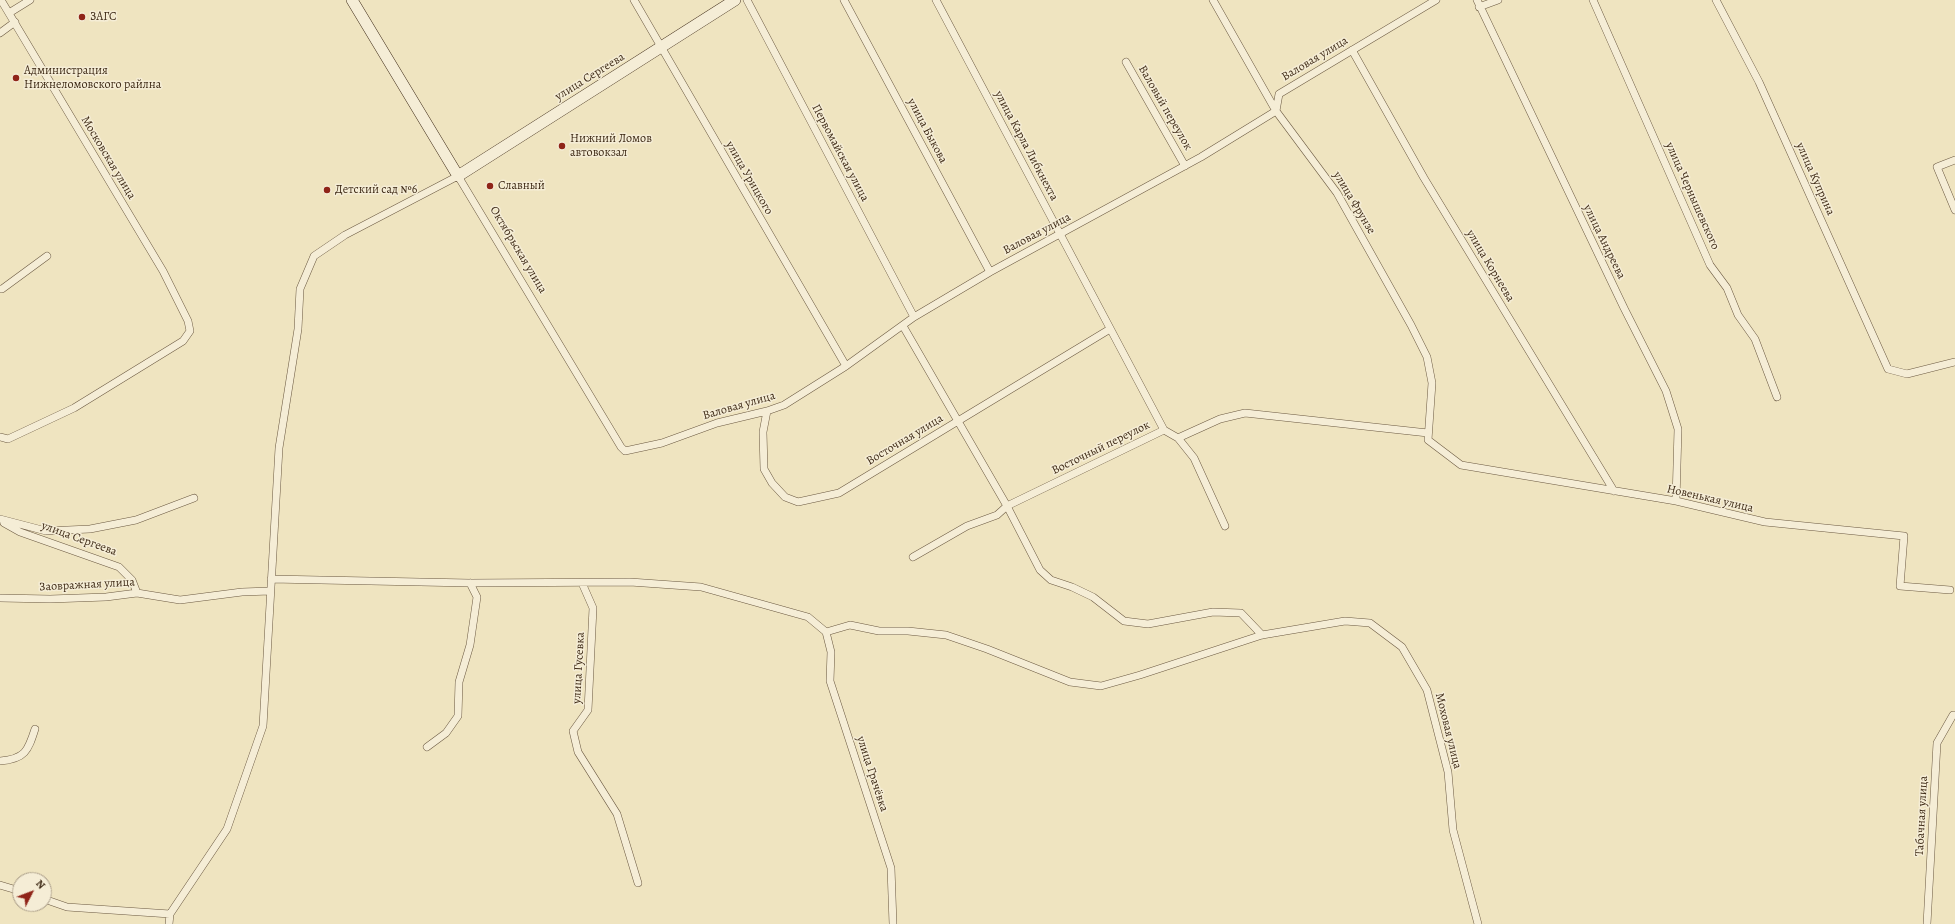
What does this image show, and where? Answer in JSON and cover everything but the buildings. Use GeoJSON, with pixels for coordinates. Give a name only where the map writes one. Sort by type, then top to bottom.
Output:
{"type":"FeatureCollection","features":[{"type":"Feature","properties":{"kind":"main road","name":"Октябрьская улица"},"geometry":{"type":"LineString","coordinates":[[352,0],[458,176]]}},
{"type":"Feature","properties":{"kind":"main road","name":"улица Сергеева"},"geometry":{"type":"LineString","coordinates":[[458,176],[735,0]]}},
{"type":"Feature","properties":{"kind":"street","name":"Московская улица"},"geometry":{"type":"LineString","coordinates":[[0,437],[8,439],[74,408],[182,341],[190,331],[188,321],[163,271],[1,0]]}},
{"type":"Feature","properties":{"kind":"street"},"geometry":{"type":"LineString","coordinates":[[9,13],[30,0]]}},
{"type":"Feature","properties":{"kind":"street","name":"улица Урицкого"},"geometry":{"type":"LineString","coordinates":[[634,0],[846,366]]}},
{"type":"Feature","properties":{"kind":"street","name":"Первомайская улица"},"geometry":{"type":"LineString","coordinates":[[748,0],[914,317]]}},
{"type":"Feature","properties":{"kind":"street","name":"улица Быкова"},"geometry":{"type":"LineString","coordinates":[[844,0],[990,272]]}},
{"type":"Feature","properties":{"kind":"street","name":"улица Карла Либкнехта"},"geometry":{"type":"LineString","coordinates":[[936,0],[1164,430]]}},
{"type":"Feature","properties":{"kind":"street","name":"улица Фрунзе"},"geometry":{"type":"LineString","coordinates":[[1214,0],[1276,111],[1337,193],[1411,325],[1427,357],[1432,383],[1428,433]]}},
{"type":"Feature","properties":{"kind":"street","name":"Валовая улица"},"geometry":{"type":"LineString","coordinates":[[625,451],[662,443],[717,423],[767,411],[784,405],[846,366],[914,317],[990,272],[1185,166],[1276,111],[1279,94],[1436,0]]}},
{"type":"Feature","properties":{"kind":"street"},"geometry":{"type":"LineString","coordinates":[[1478,3],[1498,0]]}},
{"type":"Feature","properties":{"kind":"street","name":"улица Чернышевского"},"geometry":{"type":"LineString","coordinates":[[1593,0],[1710,265],[1727,288],[1738,315],[1755,339],[1777,397]]}},
{"type":"Feature","properties":{"kind":"street","name":"улица Куприна"},"geometry":{"type":"LineString","coordinates":[[1716,0],[1759,82],[1888,369],[1907,374],[1955,362]]}},
{"type":"Feature","properties":{"kind":"street","name":"улица Андреева"},"geometry":{"type":"LineString","coordinates":[[1478,3],[1624,308],[1666,391],[1678,429],[1676,501]]}},
{"type":"Feature","properties":{"kind":"street"},"geometry":{"type":"LineString","coordinates":[[0,33],[15,22]]}},
{"type":"Feature","properties":{"kind":"street","name":"улица Корнеева"},"geometry":{"type":"LineString","coordinates":[[1352,50],[1424,178],[1614,491]]}},
{"type":"Feature","properties":{"kind":"street","name":"Валовый переулок"},"geometry":{"type":"LineString","coordinates":[[1126,62],[1185,166]]}},
{"type":"Feature","properties":{"kind":"street"},"geometry":{"type":"LineString","coordinates":[[1955,160],[1938,167],[1955,210]]}},
{"type":"Feature","properties":{"kind":"street"},"geometry":{"type":"LineString","coordinates":[[169,924],[170,914],[227,829],[263,726],[279,448],[298,329],[300,289],[314,256],[346,235],[458,176]]}},
{"type":"Feature","properties":{"kind":"street","name":"Октябрьская улица"},"geometry":{"type":"LineString","coordinates":[[458,176],[587,392],[625,451]]}},
{"type":"Feature","properties":{"kind":"street"},"geometry":{"type":"LineString","coordinates":[[0,289],[47,256]]}},
{"type":"Feature","properties":{"kind":"street"},"geometry":{"type":"LineString","coordinates":[[903,326],[1007,506],[1040,570],[1051,580],[1072,587],[1093,597],[1124,621],[1148,624],[1214,612],[1241,613],[1262,635]]}},
{"type":"Feature","properties":{"kind":"street","name":"Восточная улица"},"geometry":{"type":"LineString","coordinates":[[767,411],[763,432],[764,469],[772,483],[785,497],[798,502],[839,493],[1110,330]]}},
{"type":"Feature","properties":{"kind":"street"},"geometry":{"type":"LineString","coordinates":[[1225,526],[1194,458],[1178,438],[1220,419],[1245,413],[1428,433]]}},
{"type":"Feature","properties":{"kind":"street","name":"Восточный переулок"},"geometry":{"type":"LineString","coordinates":[[913,557],[967,526],[997,515],[1007,506],[1164,430],[1178,438]]}},
{"type":"Feature","properties":{"kind":"street","name":"Новенькая улица"},"geometry":{"type":"LineString","coordinates":[[1428,433],[1428,440],[1461,465],[1676,501],[1765,522],[1904,536],[1900,586],[1950,590]]}},
{"type":"Feature","properties":{"kind":"street"},"geometry":{"type":"LineString","coordinates":[[0,520],[46,532],[90,529],[136,520],[194,498]]}},
{"type":"Feature","properties":{"kind":"street","name":"улица Сергеева"},"geometry":{"type":"LineString","coordinates":[[0,520],[20,532],[119,567],[132,580],[137,593]]}},
{"type":"Feature","properties":{"kind":"street"},"geometry":{"type":"LineString","coordinates":[[271,579],[470,583],[630,582],[701,587],[808,617],[826,632]]}},
{"type":"Feature","properties":{"kind":"street"},"geometry":{"type":"LineString","coordinates":[[427,747],[446,733],[458,716],[459,682],[470,645],[477,598],[470,583]]}},
{"type":"Feature","properties":{"kind":"street","name":"улица Гусевка"},"geometry":{"type":"LineString","coordinates":[[582,583],[593,608],[588,710],[573,731],[578,752],[617,814],[638,883]]}},
{"type":"Feature","properties":{"kind":"street","name":"Заовражная улица"},"geometry":{"type":"LineString","coordinates":[[0,598],[50,599],[137,593],[180,600],[242,592],[270,591]]}},
{"type":"Feature","properties":{"kind":"street","name":"Моховая улица"},"geometry":{"type":"LineString","coordinates":[[826,632],[850,625],[879,631],[908,631],[946,635],[987,649],[1070,682],[1101,686],[1140,675],[1262,635],[1345,620],[1370,623],[1402,647],[1427,690],[1448,772],[1453,830],[1478,924]]}},
{"type":"Feature","properties":{"kind":"street","name":"улица Грачёвка"},"geometry":{"type":"LineString","coordinates":[[826,632],[831,652],[830,681],[891,868],[893,924]]}},
{"type":"Feature","properties":{"kind":"street","name":"Табачная улица"},"geometry":{"type":"LineString","coordinates":[[1927,924],[1937,743],[1952,715],[1955,715]]}},
{"type":"Feature","properties":{"kind":"street"},"geometry":{"type":"LineString","coordinates":[[0,761],[13,760],[23,756],[30,746],[35,729]]}},
{"type":"Feature","properties":{"kind":"street"},"geometry":{"type":"LineString","coordinates":[[0,885],[12,889]]}},
{"type":"Feature","properties":{"kind":"street"},"geometry":{"type":"LineString","coordinates":[[52,902],[66,907],[170,914]]}},
{"type":"Feature","properties":{"kind":"place","name":"ЗАГС"},"geometry":{"type":"Point","coordinates":[82,17]}},
{"type":"Feature","properties":{"kind":"place","name":"Администрация Нижнеломовского райлна"},"geometry":{"type":"Point","coordinates":[16,78]}},
{"type":"Feature","properties":{"kind":"place","name":"Нижний Ломов автовокзал"},"geometry":{"type":"Point","coordinates":[562,146]}},
{"type":"Feature","properties":{"kind":"place","name":"Славный"},"geometry":{"type":"Point","coordinates":[490,186]}},
{"type":"Feature","properties":{"kind":"place","name":"Детский сад №6"},"geometry":{"type":"Point","coordinates":[327,190]}}]}
